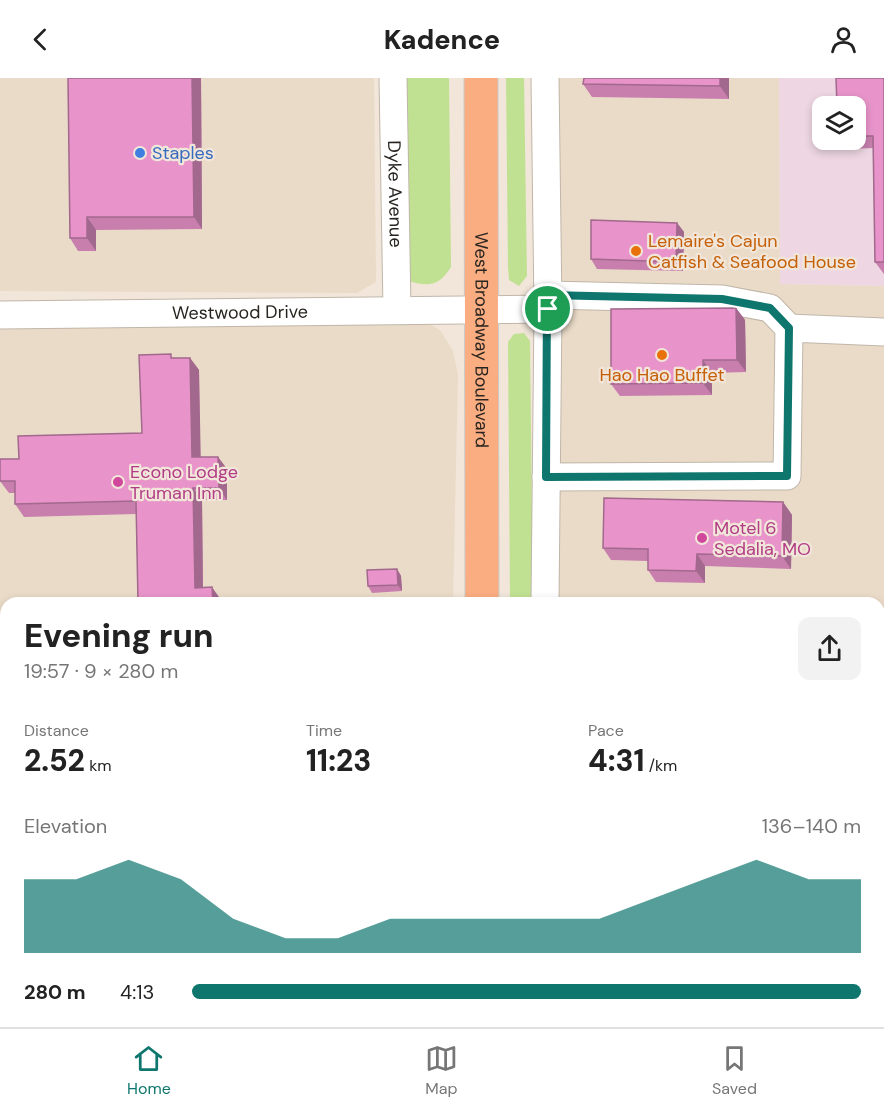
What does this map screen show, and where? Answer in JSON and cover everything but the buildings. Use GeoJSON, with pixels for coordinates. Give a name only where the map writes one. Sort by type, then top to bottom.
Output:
{"type":"FeatureCollection","features":[{"type":"Feature","properties":{"kind":"highway","name":"West Broadway Boulevard"},"geometry":{"type":"LineString","coordinates":[[481,78],[482,597]]}},
{"type":"Feature","properties":{"kind":"street","name":"Dyke Avenue"},"geometry":{"type":"LineString","coordinates":[[393,78],[397,309]]}},
{"type":"Feature","properties":{"kind":"street"},"geometry":{"type":"LineString","coordinates":[[545,78],[547,302],[545,597]]}},
{"type":"Feature","properties":{"kind":"street","name":"Westwood Drive"},"geometry":{"type":"LineString","coordinates":[[0,315],[481,308],[547,302],[722,299],[770,308],[789,328]]}},
{"type":"Feature","properties":{"kind":"street"},"geometry":{"type":"LineString","coordinates":[[546,477],[787,476],[789,328],[884,332]]}},
{"type":"Feature","properties":{"kind":"shaded area"},"geometry":{"type":"Polygon","coordinates":[[[0,78],[374,78],[376,282],[357,293],[0,291],[0,78]]]}},
{"type":"Feature","properties":{"kind":"shaded area"},"geometry":{"type":"Polygon","coordinates":[[[545,78],[779,78],[780,284],[884,286],[884,597],[549,597],[545,78]]]}},
{"type":"Feature","properties":{"kind":"shaded area"},"geometry":{"type":"Polygon","coordinates":[[[779,78],[884,78],[884,286],[780,284],[779,78]]]}},
{"type":"Feature","properties":{"kind":"shaded area"},"geometry":{"type":"Polygon","coordinates":[[[423,321],[440,330],[453,351],[458,374],[453,597],[0,597],[0,322],[423,321]]]}},
{"type":"Feature","properties":{"kind":"green space"},"geometry":{"type":"Polygon","coordinates":[[[399,78],[449,78],[451,267],[438,281],[428,284],[408,281],[399,78]]]}},
{"type":"Feature","properties":{"kind":"green space"},"geometry":{"type":"Polygon","coordinates":[[[506,78],[524,78],[527,276],[519,286],[509,280],[508,267],[506,78]]]}},
{"type":"Feature","properties":{"kind":"green space"},"geometry":{"type":"Polygon","coordinates":[[[524,333],[530,341],[533,597],[510,597],[508,342],[514,334],[524,333]]]}},
{"type":"Feature","properties":{"kind":"place","name":"Staples"},"geometry":{"type":"Point","coordinates":[140,153]}},
{"type":"Feature","properties":{"kind":"place","name":"Lemaire's Cajun Catfish & Seafood House"},"geometry":{"type":"Point","coordinates":[636,251]}},
{"type":"Feature","properties":{"kind":"place","name":"Hao Hao Buffet"},"geometry":{"type":"Point","coordinates":[662,355]}},
{"type":"Feature","properties":{"kind":"place","name":"Econo Lodge Truman Inn"},"geometry":{"type":"Point","coordinates":[118,482]}},
{"type":"Feature","properties":{"kind":"place","name":"Motel 6 Sedalia, MO"},"geometry":{"type":"Point","coordinates":[702,538]}},
{"type":"Feature","properties":{"kind":"route"},"geometry":{"type":"LineString","coordinates":[[547,295],[722,299],[770,308],[789,328],[787,476],[546,477],[548,309],[547,295]]}}]}
